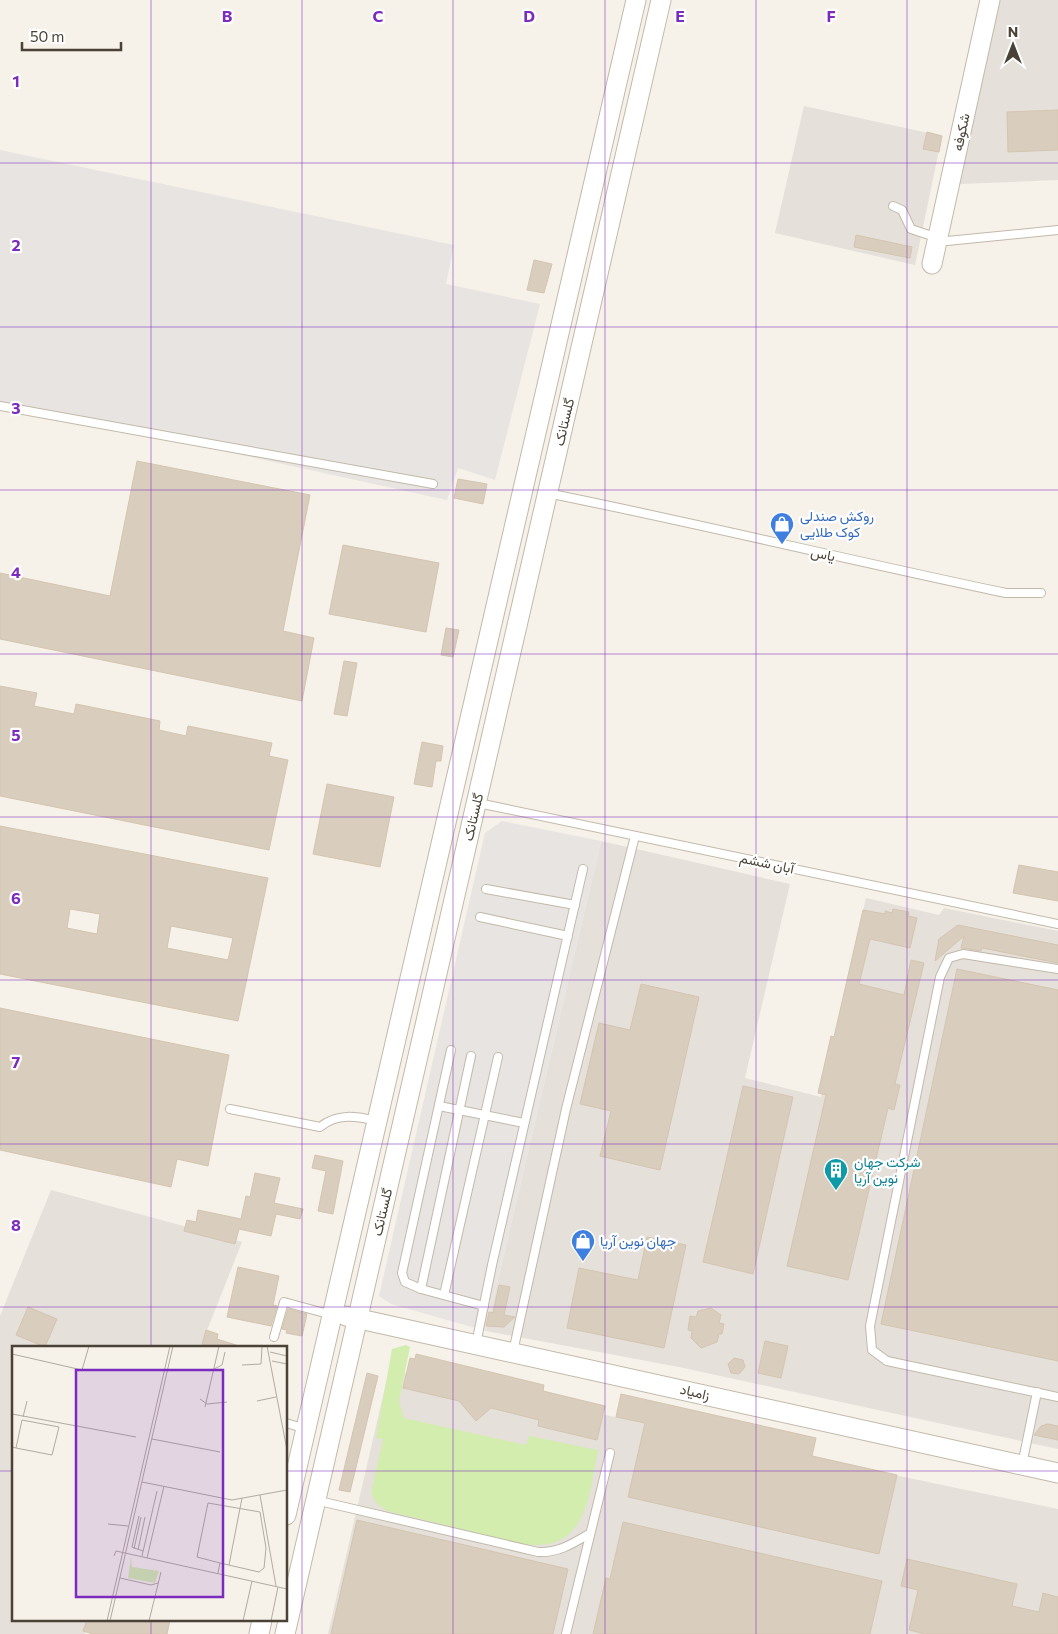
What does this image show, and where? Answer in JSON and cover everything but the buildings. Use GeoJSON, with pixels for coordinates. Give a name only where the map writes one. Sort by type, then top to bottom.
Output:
{"type":"FeatureCollection","features":[{"type":"Feature","properties":{"kind":"street","name":"گلستانک"},"geometry":{"type":"LineString","coordinates":[[288,1506],[636,0]]}},
{"type":"Feature","properties":{"kind":"street","name":"گلستانک"},"geometry":{"type":"LineString","coordinates":[[288,1617],[661,0]]}},
{"type":"Feature","properties":{"kind":"street","name":"شکوفه"},"geometry":{"type":"LineString","coordinates":[[932,264],[990,0]]}},
{"type":"Feature","properties":{"kind":"street","name":"زامیاد"},"geometry":{"type":"LineString","coordinates":[[332,1315],[357,1317],[1058,1473]]}},
{"type":"Feature","properties":{"kind":"lane"},"geometry":{"type":"LineString","coordinates":[[893,206],[902,210],[911,229],[947,241],[1058,230]]}},
{"type":"Feature","properties":{"kind":"lane"},"geometry":{"type":"LineString","coordinates":[[0,406],[433,484]]}},
{"type":"Feature","properties":{"kind":"lane","name":"یاس"},"geometry":{"type":"LineString","coordinates":[[547,493],[999,591],[1041,593]]}},
{"type":"Feature","properties":{"kind":"lane","name":"آبان ششم"},"geometry":{"type":"LineString","coordinates":[[476,803],[1058,924]]}},
{"type":"Feature","properties":{"kind":"lane"},"geometry":{"type":"LineString","coordinates":[[513,1352],[566,1109],[635,836]]}},
{"type":"Feature","properties":{"kind":"lane"},"geometry":{"type":"LineString","coordinates":[[476,1344],[524,1123],[583,869]]}},
{"type":"Feature","properties":{"kind":"lane"},"geometry":{"type":"LineString","coordinates":[[486,889],[575,905]]}},
{"type":"Feature","properties":{"kind":"lane"},"geometry":{"type":"LineString","coordinates":[[480,917],[568,936]]}},
{"type":"Feature","properties":{"kind":"lane"},"geometry":{"type":"LineString","coordinates":[[1058,970],[963,954],[949,958],[940,976],[870,1326],[872,1350],[887,1361],[1058,1397]]}},
{"type":"Feature","properties":{"kind":"lane"},"geometry":{"type":"LineString","coordinates":[[451,1050],[402,1273],[405,1282],[420,1289],[484,1306]]}},
{"type":"Feature","properties":{"kind":"lane"},"geometry":{"type":"LineString","coordinates":[[420,1289],[471,1056]]}},
{"type":"Feature","properties":{"kind":"lane"},"geometry":{"type":"LineString","coordinates":[[444,1295],[498,1057]]}},
{"type":"Feature","properties":{"kind":"lane"},"geometry":{"type":"LineString","coordinates":[[439,1106],[524,1123]]}},
{"type":"Feature","properties":{"kind":"lane"},"geometry":{"type":"LineString","coordinates":[[230,1109],[320,1127],[330,1119],[346,1117],[377,1121]]}},
{"type":"Feature","properties":{"kind":"lane"},"geometry":{"type":"LineString","coordinates":[[274,1337],[284,1302],[332,1315]]}},
{"type":"Feature","properties":{"kind":"lane"},"geometry":{"type":"LineString","coordinates":[[1022,1465],[1036,1392]]}},
{"type":"Feature","properties":{"kind":"lane"},"geometry":{"type":"LineString","coordinates":[[288,1424],[306,1428]]}},
{"type":"Feature","properties":{"kind":"lane"},"geometry":{"type":"LineString","coordinates":[[566,1634],[610,1453]]}},
{"type":"Feature","properties":{"kind":"lane"},"geometry":{"type":"LineString","coordinates":[[315,1500],[538,1552],[548,1553],[568,1547],[590,1534]]}},
{"type":"Feature","properties":{"kind":"shaded area"},"geometry":{"type":"Polygon","coordinates":[[[1000,0],[1058,0],[1058,180],[960,184],[1000,0]]]}},
{"type":"Feature","properties":{"kind":"shaded area"},"geometry":{"type":"Polygon","coordinates":[[[804,106],[942,136],[915,265],[775,233],[804,106]]]}},
{"type":"Feature","properties":{"kind":"shaded area"},"geometry":{"type":"Polygon","coordinates":[[[0,150],[454,245],[446,284],[540,304],[495,480],[458,468],[447,500],[0,402],[0,150]]]}},
{"type":"Feature","properties":{"kind":"shaded area"},"geometry":{"type":"Polygon","coordinates":[[[502,821],[601,841],[486,1331],[391,1304],[379,1296],[485,833],[502,821]]]}},
{"type":"Feature","properties":{"kind":"shaded area"},"geometry":{"type":"Polygon","coordinates":[[[601,841],[790,884],[745,1078],[821,1097],[866,898],[939,915],[944,908],[1058,931],[1058,1449],[679,1367],[486,1331],[601,841]]]}},
{"type":"Feature","properties":{"kind":"shaded area"},"geometry":{"type":"Polygon","coordinates":[[[51,1190],[242,1242],[201,1346],[12,1346],[12,1622],[90,1622],[85,1634],[0,1634],[0,1316],[51,1190]]]}},
{"type":"Feature","properties":{"kind":"shaded area"},"geometry":{"type":"Polygon","coordinates":[[[389,1370],[1058,1509],[1058,1634],[328,1634],[389,1370]]]}},
{"type":"Feature","properties":{"kind":"green space"},"geometry":{"type":"Polygon","coordinates":[[[406,1345],[410,1347],[399,1401],[404,1418],[526,1445],[529,1436],[598,1450],[587,1502],[581,1518],[573,1530],[561,1540],[545,1544],[524,1544],[387,1511],[376,1503],[371,1493],[383,1439],[376,1438],[392,1349],[406,1345]]]}},
{"type":"Feature","properties":{"kind":"place","name":"روکش صندلی کوک طلایی"},"geometry":{"type":"Point","coordinates":[782,545]}},
{"type":"Feature","properties":{"kind":"place","name":"شرکت جهان نوین آریا"},"geometry":{"type":"Point","coordinates":[836,1191]}},
{"type":"Feature","properties":{"kind":"place","name":"جهان نوین آریا"},"geometry":{"type":"Point","coordinates":[583,1262]}}]}
